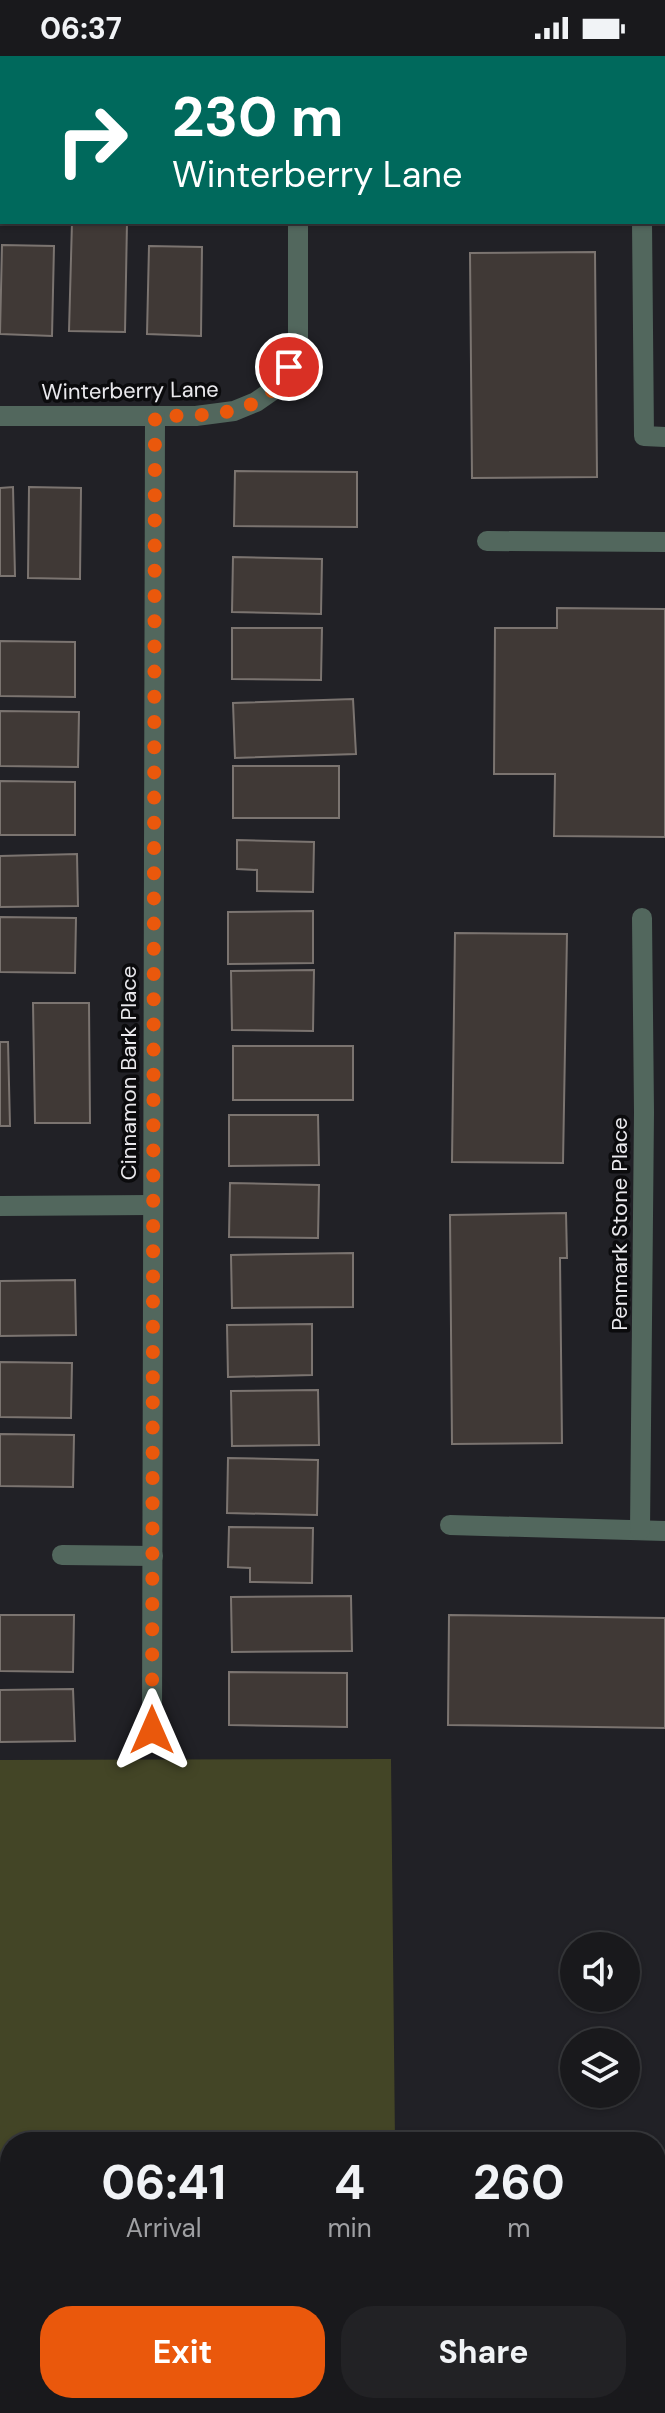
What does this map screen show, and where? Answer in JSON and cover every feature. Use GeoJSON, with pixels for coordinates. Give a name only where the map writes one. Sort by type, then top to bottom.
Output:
{"type":"FeatureCollection","features":[{"type":"Feature","properties":{"kind":"street","name":"Winterberry Lane"},"geometry":{"type":"LineString","coordinates":[[0,416],[196,416],[234,411],[256,402],[276,388],[289,367],[298,337],[298,224]]}},
{"type":"Feature","properties":{"kind":"street"},"geometry":{"type":"LineString","coordinates":[[642,224],[644,436],[665,437]]}},
{"type":"Feature","properties":{"kind":"street","name":"Cinnamon Bark Place"},"geometry":{"type":"LineString","coordinates":[[152,1730],[155,416]]}},
{"type":"Feature","properties":{"kind":"street"},"geometry":{"type":"LineString","coordinates":[[487,541],[665,542]]}},
{"type":"Feature","properties":{"kind":"street","name":"Penmark Stone Place"},"geometry":{"type":"LineString","coordinates":[[640,1530],[644,1112],[642,918]]}},
{"type":"Feature","properties":{"kind":"street"},"geometry":{"type":"LineString","coordinates":[[644,1112],[665,1112]]}},
{"type":"Feature","properties":{"kind":"street"},"geometry":{"type":"LineString","coordinates":[[0,1206],[152,1205]]}},
{"type":"Feature","properties":{"kind":"street"},"geometry":{"type":"LineString","coordinates":[[450,1525],[665,1531]]}},
{"type":"Feature","properties":{"kind":"street"},"geometry":{"type":"LineString","coordinates":[[62,1555],[153,1556]]}},
{"type":"Feature","properties":{"kind":"green space"},"geometry":{"type":"Polygon","coordinates":[[[391,1759],[395,2132],[0,2132],[0,1760],[391,1759]]]}},
{"type":"Feature","properties":{"kind":"building"},"geometry":{"type":"Polygon","coordinates":[[[72,224],[127,224],[125,332],[69,331],[72,224]]]}},
{"type":"Feature","properties":{"kind":"building"},"geometry":{"type":"Polygon","coordinates":[[[2,245],[54,246],[52,336],[0,334],[2,245]]]}},
{"type":"Feature","properties":{"kind":"building"},"geometry":{"type":"Polygon","coordinates":[[[149,246],[202,247],[201,336],[147,334],[149,246]]]}},
{"type":"Feature","properties":{"kind":"building"},"geometry":{"type":"Polygon","coordinates":[[[595,252],[597,477],[472,478],[470,253],[595,252]]]}},
{"type":"Feature","properties":{"kind":"building"},"geometry":{"type":"Polygon","coordinates":[[[235,471],[357,472],[357,527],[234,526],[235,471]]]}},
{"type":"Feature","properties":{"kind":"building"},"geometry":{"type":"Polygon","coordinates":[[[13,487],[15,576],[0,576],[0,488],[13,487]]]}},
{"type":"Feature","properties":{"kind":"building"},"geometry":{"type":"Polygon","coordinates":[[[29,487],[81,488],[80,579],[28,578],[29,487]]]}},
{"type":"Feature","properties":{"kind":"building"},"geometry":{"type":"Polygon","coordinates":[[[233,557],[322,559],[321,614],[232,612],[233,557]]]}},
{"type":"Feature","properties":{"kind":"building"},"geometry":{"type":"Polygon","coordinates":[[[557,608],[665,609],[665,837],[554,836],[555,774],[494,774],[495,628],[557,628],[557,608]]]}},
{"type":"Feature","properties":{"kind":"building"},"geometry":{"type":"Polygon","coordinates":[[[232,628],[322,628],[321,680],[232,679],[232,628]]]}},
{"type":"Feature","properties":{"kind":"building"},"geometry":{"type":"Polygon","coordinates":[[[0,641],[75,642],[75,697],[0,696],[0,641]]]}},
{"type":"Feature","properties":{"kind":"building"},"geometry":{"type":"Polygon","coordinates":[[[353,699],[356,754],[235,758],[233,703],[353,699]]]}},
{"type":"Feature","properties":{"kind":"building"},"geometry":{"type":"Polygon","coordinates":[[[0,711],[79,712],[78,767],[0,766],[0,711]]]}},
{"type":"Feature","properties":{"kind":"building"},"geometry":{"type":"Polygon","coordinates":[[[233,766],[339,766],[339,818],[233,818],[233,766]]]}},
{"type":"Feature","properties":{"kind":"building"},"geometry":{"type":"Polygon","coordinates":[[[0,781],[75,782],[75,835],[0,835],[0,781]]]}},
{"type":"Feature","properties":{"kind":"building"},"geometry":{"type":"Polygon","coordinates":[[[237,840],[314,842],[313,892],[257,891],[257,870],[237,869],[237,840]]]}},
{"type":"Feature","properties":{"kind":"building"},"geometry":{"type":"Polygon","coordinates":[[[77,854],[78,906],[0,907],[0,856],[77,854]]]}},
{"type":"Feature","properties":{"kind":"building"},"geometry":{"type":"Polygon","coordinates":[[[313,911],[313,963],[228,964],[228,912],[313,911]]]}},
{"type":"Feature","properties":{"kind":"building"},"geometry":{"type":"Polygon","coordinates":[[[0,917],[76,918],[75,973],[0,972],[0,917]]]}},
{"type":"Feature","properties":{"kind":"building"},"geometry":{"type":"Polygon","coordinates":[[[455,933],[567,934],[563,1163],[452,1162],[455,933]]]}},
{"type":"Feature","properties":{"kind":"building"},"geometry":{"type":"Polygon","coordinates":[[[314,970],[313,1031],[232,1030],[231,971],[314,970]]]}},
{"type":"Feature","properties":{"kind":"building"},"geometry":{"type":"Polygon","coordinates":[[[33,1003],[89,1003],[90,1123],[35,1123],[33,1003]]]}},
{"type":"Feature","properties":{"kind":"building"},"geometry":{"type":"Polygon","coordinates":[[[0,1042],[8,1042],[10,1126],[0,1126],[0,1042]]]}},
{"type":"Feature","properties":{"kind":"building"},"geometry":{"type":"Polygon","coordinates":[[[233,1046],[353,1046],[353,1100],[233,1100],[233,1046]]]}},
{"type":"Feature","properties":{"kind":"building"},"geometry":{"type":"Polygon","coordinates":[[[229,1115],[318,1115],[319,1165],[229,1166],[229,1115]]]}},
{"type":"Feature","properties":{"kind":"building"},"geometry":{"type":"Polygon","coordinates":[[[230,1183],[319,1185],[318,1238],[229,1237],[230,1183]]]}},
{"type":"Feature","properties":{"kind":"building"},"geometry":{"type":"Polygon","coordinates":[[[566,1213],[567,1258],[560,1258],[562,1443],[452,1444],[450,1215],[566,1213]]]}},
{"type":"Feature","properties":{"kind":"building"},"geometry":{"type":"Polygon","coordinates":[[[353,1253],[353,1307],[232,1308],[231,1255],[353,1253]]]}},
{"type":"Feature","properties":{"kind":"building"},"geometry":{"type":"Polygon","coordinates":[[[75,1280],[76,1335],[0,1336],[0,1281],[75,1280]]]}},
{"type":"Feature","properties":{"kind":"building"},"geometry":{"type":"Polygon","coordinates":[[[312,1324],[312,1375],[228,1377],[227,1325],[312,1324]]]}},
{"type":"Feature","properties":{"kind":"building"},"geometry":{"type":"Polygon","coordinates":[[[0,1362],[72,1363],[71,1418],[0,1417],[0,1362]]]}},
{"type":"Feature","properties":{"kind":"building"},"geometry":{"type":"Polygon","coordinates":[[[318,1390],[319,1445],[232,1446],[231,1391],[318,1390]]]}},
{"type":"Feature","properties":{"kind":"building"},"geometry":{"type":"Polygon","coordinates":[[[0,1434],[74,1435],[73,1487],[0,1486],[0,1434]]]}},
{"type":"Feature","properties":{"kind":"building"},"geometry":{"type":"Polygon","coordinates":[[[228,1458],[318,1460],[317,1515],[227,1513],[228,1458]]]}},
{"type":"Feature","properties":{"kind":"building"},"geometry":{"type":"Polygon","coordinates":[[[229,1527],[313,1528],[312,1583],[250,1582],[250,1568],[228,1567],[229,1527]]]}},
{"type":"Feature","properties":{"kind":"building"},"geometry":{"type":"Polygon","coordinates":[[[351,1596],[352,1651],[232,1652],[231,1597],[351,1596]]]}},
{"type":"Feature","properties":{"kind":"building"},"geometry":{"type":"Polygon","coordinates":[[[0,1615],[74,1615],[73,1672],[0,1671],[0,1615]]]}},
{"type":"Feature","properties":{"kind":"building"},"geometry":{"type":"Polygon","coordinates":[[[449,1615],[665,1618],[665,1728],[448,1725],[449,1615]]]}},
{"type":"Feature","properties":{"kind":"building"},"geometry":{"type":"Polygon","coordinates":[[[229,1672],[347,1673],[347,1727],[229,1725],[229,1672]]]}},
{"type":"Feature","properties":{"kind":"building"},"geometry":{"type":"Polygon","coordinates":[[[73,1689],[75,1741],[0,1742],[0,1690],[73,1689]]]}},
{"type":"Feature","properties":{"kind":"route"},"geometry":{"type":"LineString","coordinates":[[152,1730],[155,416],[196,416],[234,411],[256,402],[276,388],[289,367]]}}]}
